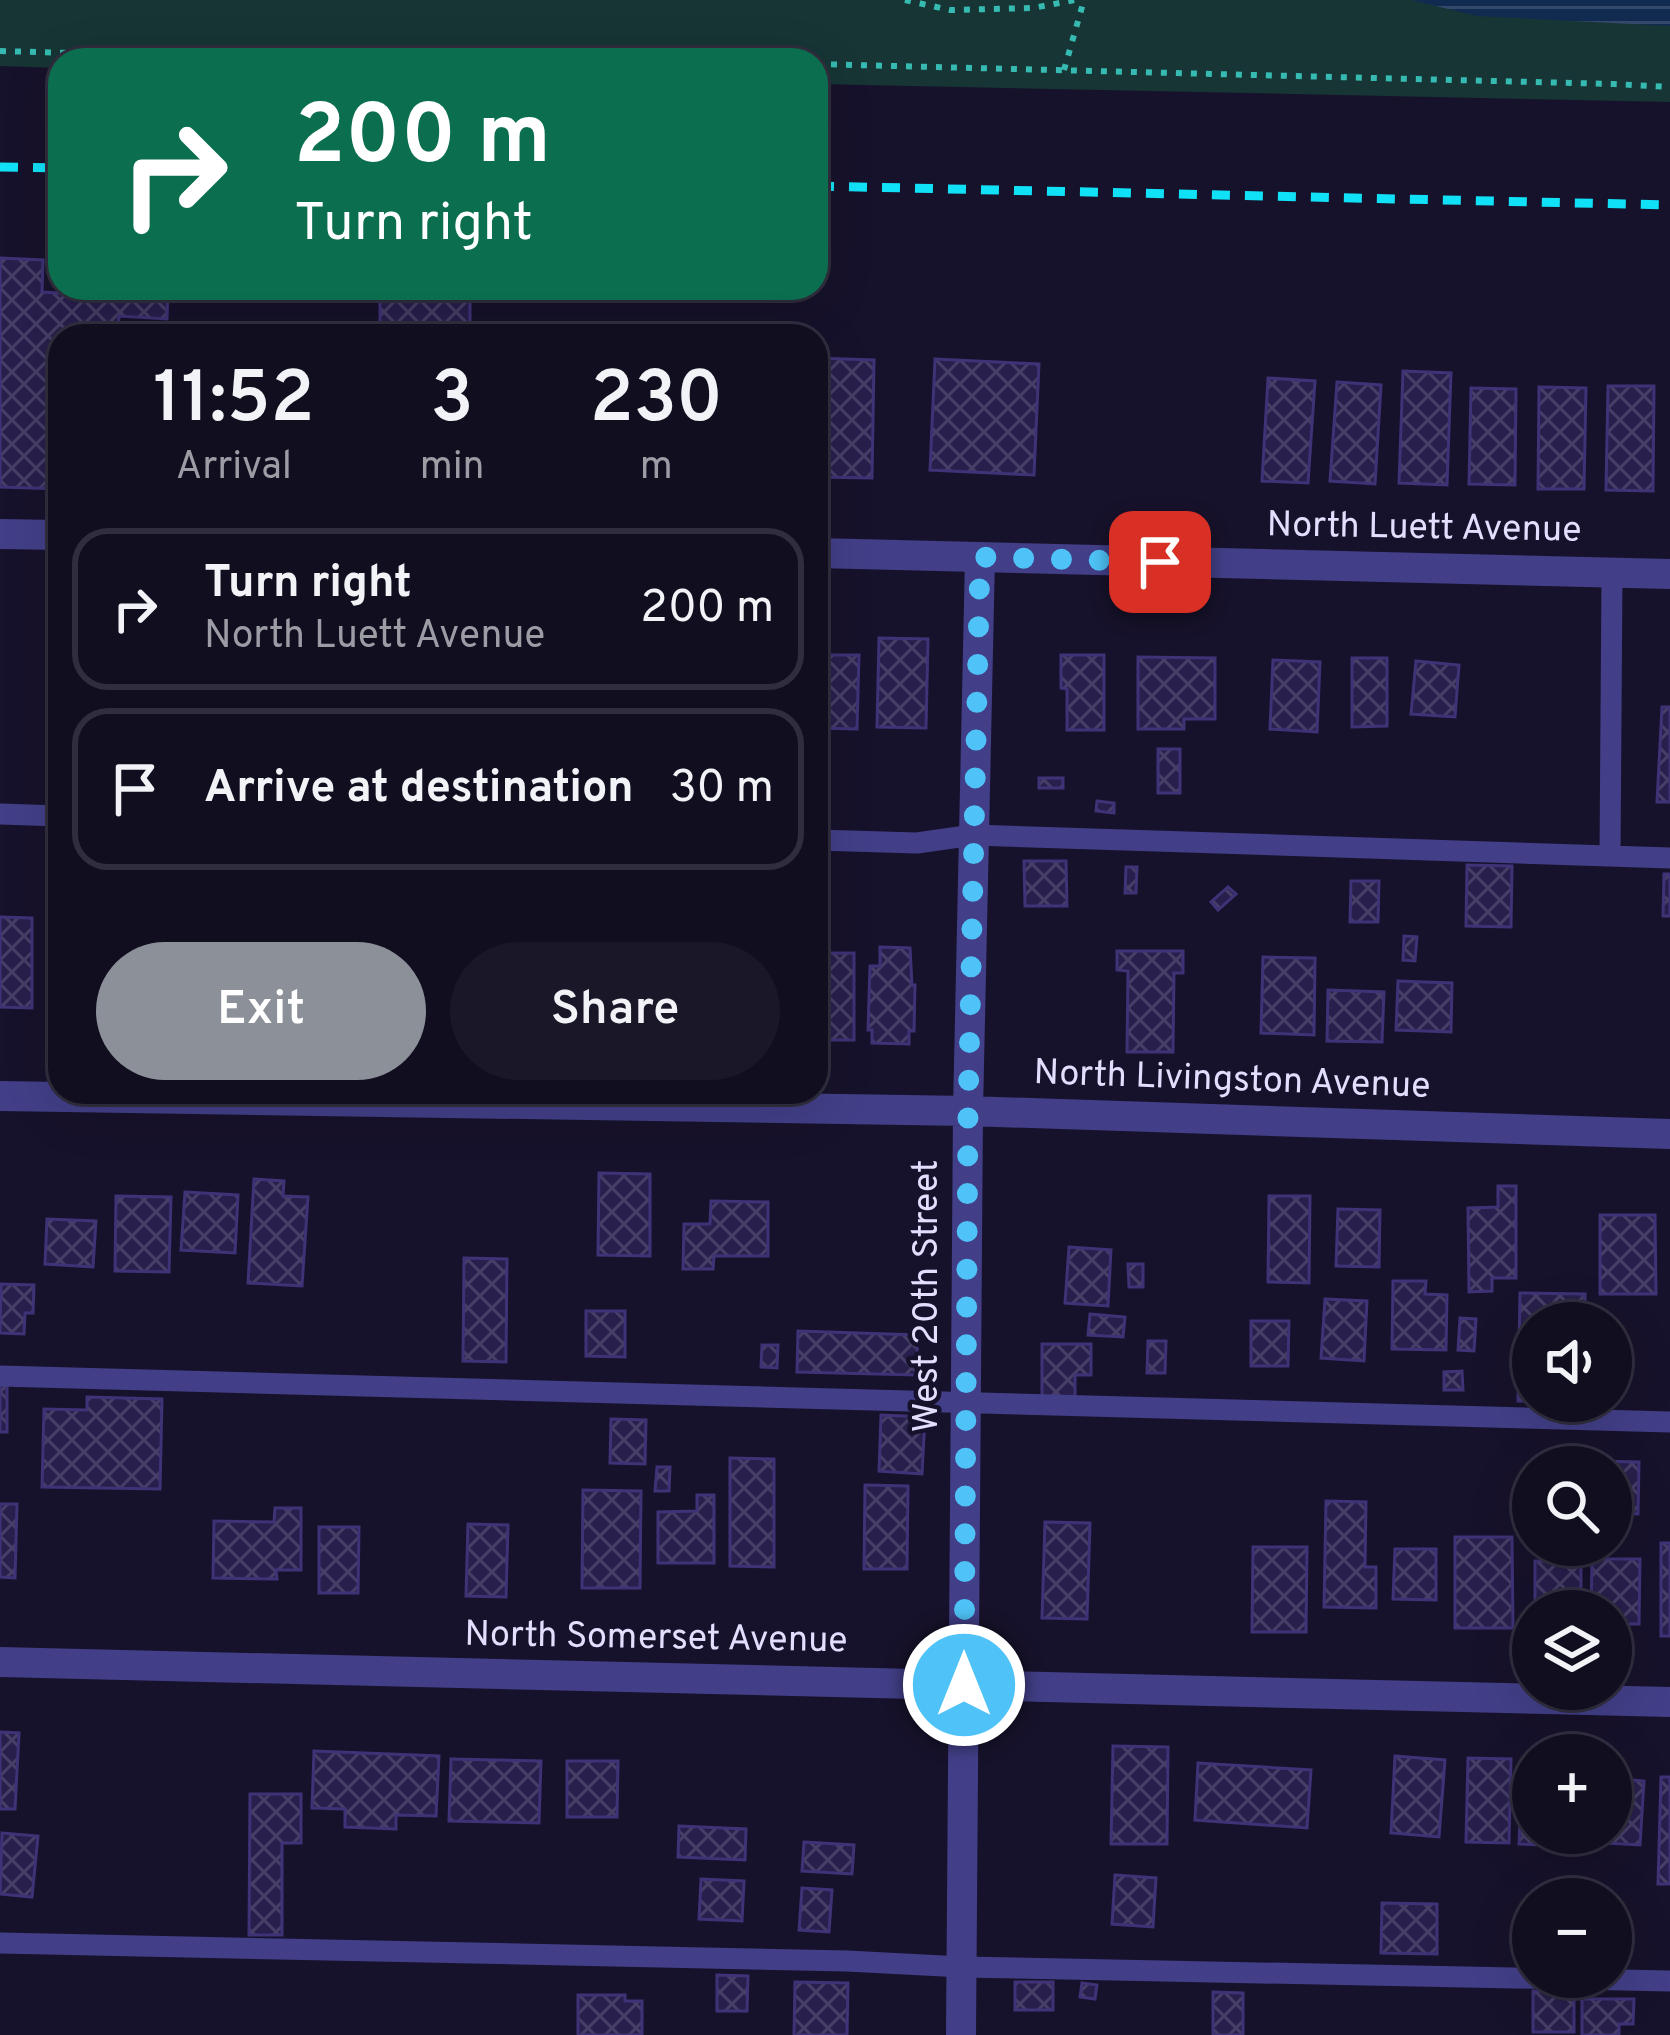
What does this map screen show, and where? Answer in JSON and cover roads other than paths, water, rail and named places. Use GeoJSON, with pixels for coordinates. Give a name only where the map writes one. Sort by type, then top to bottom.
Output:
{"type":"FeatureCollection","features":[{"type":"Feature","properties":{"kind":"street"},"geometry":{"type":"LineString","coordinates":[[0,533],[48,535]]}},
{"type":"Feature","properties":{"kind":"street","name":"North Luett Avenue"},"geometry":{"type":"LineString","coordinates":[[828,554],[1670,574]]}},
{"type":"Feature","properties":{"kind":"street","name":"West 20th Street"},"geometry":{"type":"LineString","coordinates":[[962,2035],[968,1111],[980,557]]}},
{"type":"Feature","properties":{"kind":"street","name":"North Livingston Avenue"},"geometry":{"type":"LineString","coordinates":[[0,1096],[48,1097]]}},
{"type":"Feature","properties":{"kind":"street","name":"North Livingston Avenue"},"geometry":{"type":"LineString","coordinates":[[516,1104],[968,1111],[1670,1134]]}},
{"type":"Feature","properties":{"kind":"street","name":"North Somerset Avenue"},"geometry":{"type":"LineString","coordinates":[[0,1662],[1670,1702]]}},
{"type":"Feature","properties":{"kind":"lane"},"geometry":{"type":"LineString","coordinates":[[1610,856],[1612,573]]}},
{"type":"Feature","properties":{"kind":"lane"},"geometry":{"type":"LineString","coordinates":[[0,814],[48,816]]}},
{"type":"Feature","properties":{"kind":"lane"},"geometry":{"type":"LineString","coordinates":[[828,840],[917,843],[974,835],[1670,858]]}},
{"type":"Feature","properties":{"kind":"lane"},"geometry":{"type":"LineString","coordinates":[[0,1376],[1670,1422]]}},
{"type":"Feature","properties":{"kind":"lane"},"geometry":{"type":"LineString","coordinates":[[0,1942],[1670,1981]]}},
{"type":"Feature","properties":{"kind":"water"},"geometry":{"type":"Polygon","coordinates":[[[1411,0],[1670,0],[1670,26],[1477,16],[1411,0]]]}},
{"type":"Feature","properties":{"kind":"railway"},"geometry":{"type":"LineString","coordinates":[[0,167],[48,168]]}},
{"type":"Feature","properties":{"kind":"railway"},"geometry":{"type":"LineString","coordinates":[[828,186],[1670,205]]}}]}
